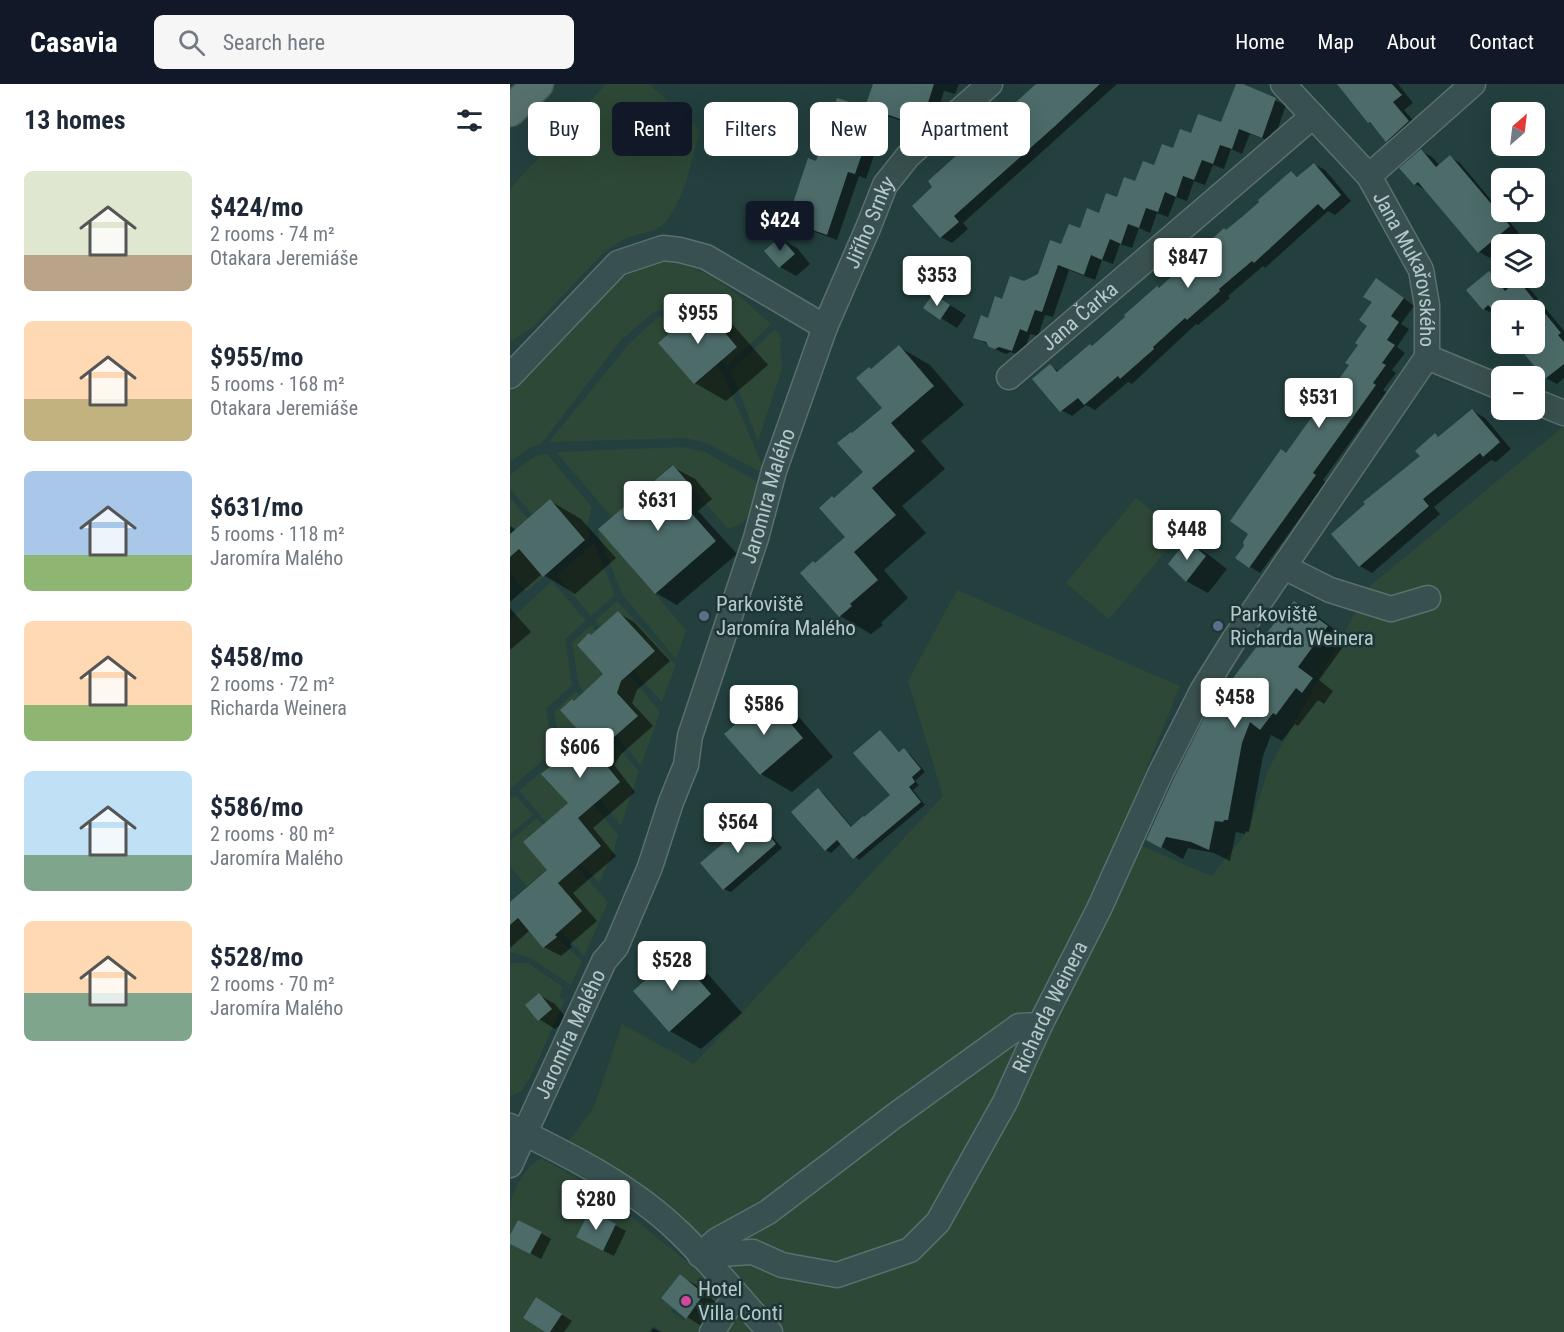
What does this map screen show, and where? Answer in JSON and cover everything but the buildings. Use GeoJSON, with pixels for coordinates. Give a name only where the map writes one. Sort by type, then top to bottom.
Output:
{"type":"FeatureCollection","features":[{"type":"Feature","properties":{"kind":"main road"},"geometry":{"type":"LineString","coordinates":[[510,111],[538,84]]}},
{"type":"Feature","properties":{"kind":"street","name":"Jiřího Srnky"},"geometry":{"type":"LineString","coordinates":[[825,327],[885,184],[908,156],[990,84]]}},
{"type":"Feature","properties":{"kind":"street","name":"Jana Mukařovského"},"geometry":{"type":"LineString","coordinates":[[1283,84],[1369,176],[1421,270],[1427,305],[1427,357],[1491,383]]}},
{"type":"Feature","properties":{"kind":"street","name":"Jana Mukařovského"},"geometry":{"type":"LineString","coordinates":[[1369,176],[1473,84]]}},
{"type":"Feature","properties":{"kind":"street","name":"Jana Čarka"},"geometry":{"type":"LineString","coordinates":[[1010,377],[1313,116]]}},
{"type":"Feature","properties":{"kind":"street"},"geometry":{"type":"LineString","coordinates":[[510,376],[618,263],[663,248],[706,257],[825,327]]}},
{"type":"Feature","properties":{"kind":"street","name":"Jaromíra Malého"},"geometry":{"type":"LineString","coordinates":[[510,1165],[517,1129],[604,961],[616,946],[650,867],[671,802],[686,765],[690,736],[739,590],[774,471],[825,327]]}},
{"type":"Feature","properties":{"kind":"street","name":"Richarda Weinera"},"geometry":{"type":"LineString","coordinates":[[700,1254],[753,1252],[782,1265],[837,1275],[910,1250],[938,1222],[1005,1102],[1040,1025],[1099,909],[1193,706],[1235,638],[1427,357]]}},
{"type":"Feature","properties":{"kind":"street"},"geometry":{"type":"LineString","coordinates":[[1545,405],[1564,413]]}},
{"type":"Feature","properties":{"kind":"street"},"geometry":{"type":"LineString","coordinates":[[1284,567],[1330,590],[1391,609],[1428,598]]}},
{"type":"Feature","properties":{"kind":"street"},"geometry":{"type":"LineString","coordinates":[[700,1254],[717,1240],[768,1212],[893,1117],[1019,1026],[1040,1025]]}},
{"type":"Feature","properties":{"kind":"street"},"geometry":{"type":"LineString","coordinates":[[517,1129],[604,1176],[645,1204],[679,1232],[770,1332]]}},
{"type":"Feature","properties":{"kind":"street"},"geometry":{"type":"LineString","coordinates":[[712,1332],[736,1295]]}},
{"type":"Feature","properties":{"kind":"green space"},"geometry":{"type":"Polygon","coordinates":[[[606,84],[649,84],[669,102],[612,102],[612,156],[692,156],[692,123],[700,130],[690,167],[676,206],[661,226],[626,239],[602,254],[533,327],[510,342],[510,189],[540,156],[600,156],[600,102],[590,102],[606,84]]]}},
{"type":"Feature","properties":{"kind":"green space"},"geometry":{"type":"Polygon","coordinates":[[[663,262],[679,264],[709,275],[734,292],[771,324],[727,366],[719,358],[726,352],[729,354],[737,347],[702,305],[686,318],[688,321],[681,327],[667,310],[655,311],[621,340],[541,444],[529,448],[510,462],[510,390],[613,284],[637,270],[663,262]]]}},
{"type":"Feature","properties":{"kind":"green space"},"geometry":{"type":"Polygon","coordinates":[[[658,317],[662,317],[675,332],[667,335],[658,343],[694,383],[710,371],[707,367],[714,362],[722,372],[765,471],[760,472],[707,443],[684,438],[549,442],[629,344],[658,317]]]}},
{"type":"Feature","properties":{"kind":"green space"},"geometry":{"type":"Polygon","coordinates":[[[775,329],[783,340],[780,342],[782,369],[758,441],[731,371],[775,329]]]}},
{"type":"Feature","properties":{"kind":"green space"},"geometry":{"type":"Polygon","coordinates":[[[1564,426],[1564,1332],[713,1332],[730,1293],[677,1239],[554,1162],[594,1107],[622,1024],[694,1064],[943,796],[908,681],[957,590],[1180,686],[1119,836],[1211,876],[1249,830],[1268,770],[1370,586],[1564,426]]]}},
{"type":"Feature","properties":{"kind":"green space"},"geometry":{"type":"Polygon","coordinates":[[[683,447],[705,452],[756,481],[758,486],[747,519],[728,529],[672,465],[612,517],[556,452],[683,447]]]}},
{"type":"Feature","properties":{"kind":"green space"},"geometry":{"type":"Polygon","coordinates":[[[547,454],[592,507],[587,525],[590,535],[585,539],[574,527],[572,528],[550,499],[532,514],[510,489],[510,475],[535,456],[547,454]]]}},
{"type":"Feature","properties":{"kind":"green space"},"geometry":{"type":"Polygon","coordinates":[[[510,498],[528,518],[510,533],[510,498]]]}},
{"type":"Feature","properties":{"kind":"green space"},"geometry":{"type":"Polygon","coordinates":[[[1136,498],[1180,534],[1109,619],[1066,583],[1136,498]]]}},
{"type":"Feature","properties":{"kind":"green space"},"geometry":{"type":"Polygon","coordinates":[[[599,529],[686,630],[676,659],[622,594],[598,534],[599,529]]]}},
{"type":"Feature","properties":{"kind":"green space"},"geometry":{"type":"Polygon","coordinates":[[[594,543],[615,595],[591,616],[557,576],[594,543]]]}},
{"type":"Feature","properties":{"kind":"green space"},"geometry":{"type":"Polygon","coordinates":[[[521,547],[543,577],[526,592],[510,573],[510,557],[521,547]]]}},
{"type":"Feature","properties":{"kind":"green space"},"geometry":{"type":"Polygon","coordinates":[[[552,581],[586,621],[565,639],[572,685],[546,709],[553,751],[510,789],[510,620],[552,581]]]}},
{"type":"Feature","properties":{"kind":"green space"},"geometry":{"type":"Polygon","coordinates":[[[617,601],[676,665],[662,702],[633,670],[654,650],[643,638],[641,639],[618,611],[600,627],[595,621],[617,601]]]}},
{"type":"Feature","properties":{"kind":"green space"},"geometry":{"type":"Polygon","coordinates":[[[591,625],[596,631],[577,645],[603,674],[584,692],[579,686],[572,643],[591,625]]]}},
{"type":"Feature","properties":{"kind":"green space"},"geometry":{"type":"Polygon","coordinates":[[[629,674],[660,712],[641,765],[616,736],[638,716],[611,690],[629,674]]]}},
{"type":"Feature","properties":{"kind":"green space"},"geometry":{"type":"Polygon","coordinates":[[[576,691],[580,695],[574,700],[572,698],[560,710],[586,739],[566,756],[562,751],[554,712],[576,691]]]}},
{"type":"Feature","properties":{"kind":"green space"},"geometry":{"type":"Polygon","coordinates":[[[611,740],[639,771],[621,826],[600,799],[619,781],[609,768],[594,756],[611,740]]]}},
{"type":"Feature","properties":{"kind":"green space"},"geometry":{"type":"Polygon","coordinates":[[[559,756],[562,759],[542,774],[568,803],[546,822],[519,791],[559,756]]]}},
{"type":"Feature","properties":{"kind":"green space"},"geometry":{"type":"Polygon","coordinates":[[[515,795],[533,815],[510,835],[510,799],[515,795]]]}},
{"type":"Feature","properties":{"kind":"green space"},"geometry":{"type":"Polygon","coordinates":[[[594,804],[618,835],[614,850],[599,883],[581,863],[575,820],[594,804]]]}},
{"type":"Feature","properties":{"kind":"green space"},"geometry":{"type":"Polygon","coordinates":[[[537,818],[543,825],[523,843],[549,868],[527,886],[510,866],[510,841],[537,818]]]}},
{"type":"Feature","properties":{"kind":"green space"},"geometry":{"type":"Polygon","coordinates":[[[577,867],[608,902],[584,956],[560,930],[582,910],[556,885],[577,867]]]}},
{"type":"Feature","properties":{"kind":"green space"},"geometry":{"type":"Polygon","coordinates":[[[517,918],[543,948],[556,937],[582,961],[571,985],[531,958],[510,952],[510,925],[517,918]]]}},
{"type":"Feature","properties":{"kind":"green space"},"geometry":{"type":"Polygon","coordinates":[[[510,963],[528,963],[563,987],[559,998],[565,1000],[530,1078],[521,1091],[510,1097],[510,963]]]}},
{"type":"Feature","properties":{"kind":"green space"},"geometry":{"type":"Polygon","coordinates":[[[542,1159],[572,1175],[619,1207],[705,1276],[696,1288],[679,1274],[661,1298],[673,1308],[671,1311],[684,1321],[693,1310],[697,1312],[702,1306],[698,1302],[713,1283],[717,1289],[717,1301],[700,1332],[663,1332],[653,1326],[649,1332],[550,1332],[561,1313],[536,1297],[523,1318],[545,1332],[510,1332],[510,1244],[530,1254],[542,1232],[518,1220],[510,1235],[510,1205],[526,1171],[542,1159]],[[590,1210],[576,1237],[603,1251],[616,1224],[590,1210]]]}},
{"type":"Feature","properties":{"kind":"place","name":"Parkoviště Jaromíra Malého"},"geometry":{"type":"Point","coordinates":[704,616]}},
{"type":"Feature","properties":{"kind":"place","name":"Parkoviště Richarda Weinera"},"geometry":{"type":"Point","coordinates":[1218,626]}},
{"type":"Feature","properties":{"kind":"place","name":"Hotel Villa Conti"},"geometry":{"type":"Point","coordinates":[686,1301]}}]}
